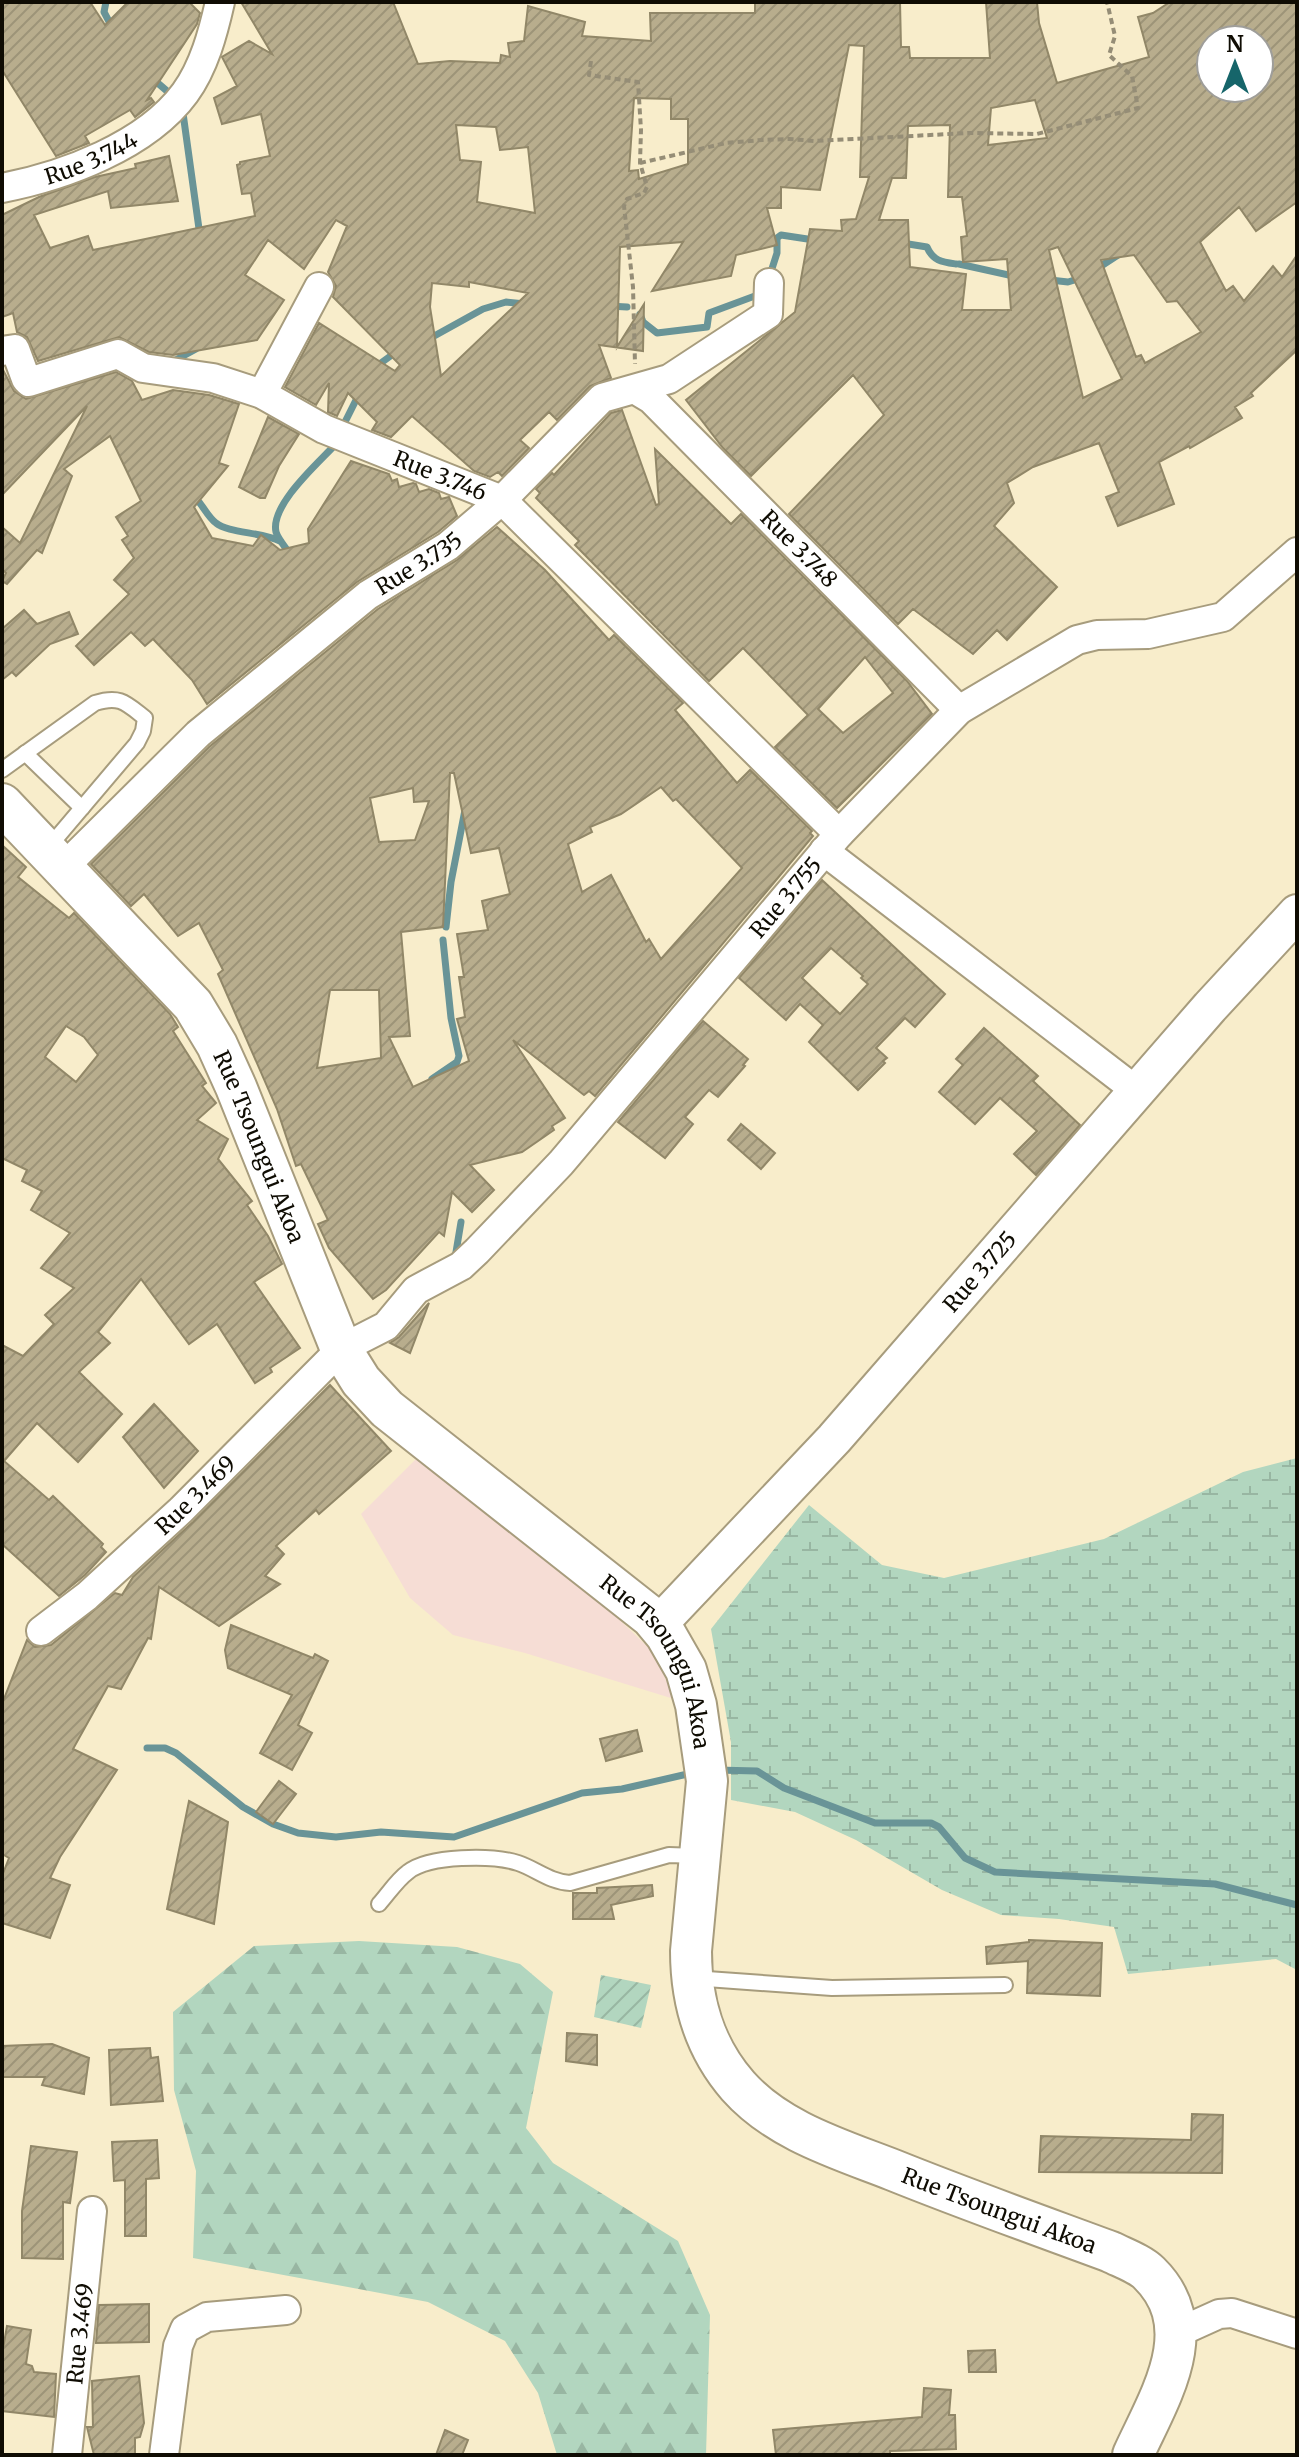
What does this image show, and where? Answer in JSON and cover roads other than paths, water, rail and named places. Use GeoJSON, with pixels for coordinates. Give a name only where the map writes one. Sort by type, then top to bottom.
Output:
{"type":"FeatureCollection","features":[{"type":"Feature","properties":{"kind":"main road","name":"Rue Tsoungui Akoa"},"geometry":{"type":"LineString","coordinates":[[2,804],[193,1005],[217,1045],[341,1349],[361,1381],[387,1409],[634,1602],[658,1625],[686,1670],[696,1705],[707,1781],[691,1978],[695,2005],[706,2039],[738,2086],[775,2119],[828,2144],[1111,2252],[1147,2271],[1166,2294],[1177,2333],[1173,2369],[1133,2455]]}},
{"type":"Feature","properties":{"kind":"street","name":"Rue 3.744"},"geometry":{"type":"LineString","coordinates":[[2,188],[29,183],[78,166],[156,124],[179,100],[209,42],[220,2]]}},
{"type":"Feature","properties":{"kind":"street","name":"Rue 3.735"},"geometry":{"type":"LineString","coordinates":[[55,858],[198,734],[368,595],[448,546],[502,500],[602,398],[669,379],[768,314],[769,283]]}},
{"type":"Feature","properties":{"kind":"street"},"geometry":{"type":"LineString","coordinates":[[262,394],[319,287]]}},
{"type":"Feature","properties":{"kind":"street","name":"Rue 3.746"},"geometry":{"type":"LineString","coordinates":[[2,351],[15,349],[29,382],[118,354],[143,368],[213,378],[262,394],[324,429],[502,500],[832,842],[1138,1092]]}},
{"type":"Feature","properties":{"kind":"street","name":"Rue 3.748"},"geometry":{"type":"LineString","coordinates":[[636,390],[651,399],[959,710]]}},
{"type":"Feature","properties":{"kind":"street","name":"Rue 3.755"},"geometry":{"type":"LineString","coordinates":[[341,1349],[386,1326],[416,1290],[461,1266],[477,1251],[561,1163],[832,842],[959,710],[1077,640],[1097,635],[1148,634],[1223,617],[1297,552]]}},
{"type":"Feature","properties":{"kind":"street","name":"Rue 3.725"},"geometry":{"type":"LineString","coordinates":[[658,1625],[834,1439],[1210,1007],[1297,913]]}},
{"type":"Feature","properties":{"kind":"street","name":"Rue 3.469"},"geometry":{"type":"LineString","coordinates":[[41,1631],[87,1596],[181,1510],[341,1349]]}},
{"type":"Feature","properties":{"kind":"street","name":"Rue 3.469"},"geometry":{"type":"LineString","coordinates":[[67,2455],[92,2211]]}},
{"type":"Feature","properties":{"kind":"street"},"geometry":{"type":"LineString","coordinates":[[164,2455],[178,2346],[185,2329],[207,2317],[286,2310]]}},
{"type":"Feature","properties":{"kind":"street"},"geometry":{"type":"LineString","coordinates":[[1177,2333],[1219,2314],[1232,2313],[1297,2334]]}},
{"type":"Feature","properties":{"kind":"lane"},"geometry":{"type":"LineString","coordinates":[[2,770],[95,703],[110,698],[123,701],[145,718],[137,743],[82,808],[55,858]]}},
{"type":"Feature","properties":{"kind":"lane"},"geometry":{"type":"LineString","coordinates":[[25,753],[82,808]]}},
{"type":"Feature","properties":{"kind":"lane"},"geometry":{"type":"LineString","coordinates":[[379,1904],[409,1871],[430,1861],[500,1858],[521,1864],[557,1883],[570,1883],[669,1855],[700,1856]]}},
{"type":"Feature","properties":{"kind":"lane"},"geometry":{"type":"LineString","coordinates":[[691,1978],[832,1988],[1005,1985]]}},
{"type":"Feature","properties":{"kind":"waterway"},"geometry":{"type":"LineString","coordinates":[[106,2],[104,12],[113,29]]}},
{"type":"Feature","properties":{"kind":"waterway"},"geometry":{"type":"LineString","coordinates":[[153,79],[174,97]]}},
{"type":"Feature","properties":{"kind":"waterway"},"geometry":{"type":"LineString","coordinates":[[182,106],[200,236]]}},
{"type":"Feature","properties":{"kind":"waterway"},"geometry":{"type":"LineString","coordinates":[[769,278],[777,253],[777,238],[781,235],[814,240]]}},
{"type":"Feature","properties":{"kind":"waterway"},"geometry":{"type":"LineString","coordinates":[[902,243],[927,247],[938,260],[956,264]]}},
{"type":"Feature","properties":{"kind":"waterway"},"geometry":{"type":"LineString","coordinates":[[1095,270],[1118,255]]}},
{"type":"Feature","properties":{"kind":"waterway"},"geometry":{"type":"LineString","coordinates":[[959,264],[1018,277]]}},
{"type":"Feature","properties":{"kind":"waterway"},"geometry":{"type":"LineString","coordinates":[[1050,280],[1068,282],[1081,278]]}},
{"type":"Feature","properties":{"kind":"waterway"},"geometry":{"type":"LineString","coordinates":[[640,314],[643,322],[657,333],[707,327],[709,313],[763,293]]}},
{"type":"Feature","properties":{"kind":"waterway"},"geometry":{"type":"LineString","coordinates":[[427,340],[483,309],[506,302],[525,304]]}},
{"type":"Feature","properties":{"kind":"waterway"},"geometry":{"type":"LineString","coordinates":[[609,306],[627,307]]}},
{"type":"Feature","properties":{"kind":"waterway"},"geometry":{"type":"LineString","coordinates":[[172,362],[196,349]]}},
{"type":"Feature","properties":{"kind":"waterway"},"geometry":{"type":"LineString","coordinates":[[374,368],[396,352]]}},
{"type":"Feature","properties":{"kind":"waterway"},"geometry":{"type":"LineString","coordinates":[[342,428],[360,392]]}},
{"type":"Feature","properties":{"kind":"waterway"},"geometry":{"type":"LineString","coordinates":[[290,554],[276,532],[280,510],[296,486],[333,447]]}},
{"type":"Feature","properties":{"kind":"waterway"},"geometry":{"type":"LineString","coordinates":[[199,502],[221,526],[280,541]]}},
{"type":"Feature","properties":{"kind":"waterway"},"geometry":{"type":"LineString","coordinates":[[446,927],[465,810]]}},
{"type":"Feature","properties":{"kind":"waterway"},"geometry":{"type":"LineString","coordinates":[[432,1079],[457,1062],[459,1056],[451,1018],[443,940]]}},
{"type":"Feature","properties":{"kind":"waterway"},"geometry":{"type":"LineString","coordinates":[[455,1258],[461,1222]]}},
{"type":"Feature","properties":{"kind":"waterway"},"geometry":{"type":"LineString","coordinates":[[147,1748],[165,1748],[176,1753],[243,1807],[273,1824],[298,1833],[336,1837],[381,1832],[454,1837],[582,1793],[622,1789],[692,1773]]}},
{"type":"Feature","properties":{"kind":"waterway"},"geometry":{"type":"LineString","coordinates":[[716,1770],[757,1771],[784,1788],[875,1823],[931,1823],[939,1827],[965,1858],[995,1872],[1215,1884],[1297,1905]]}}]}
